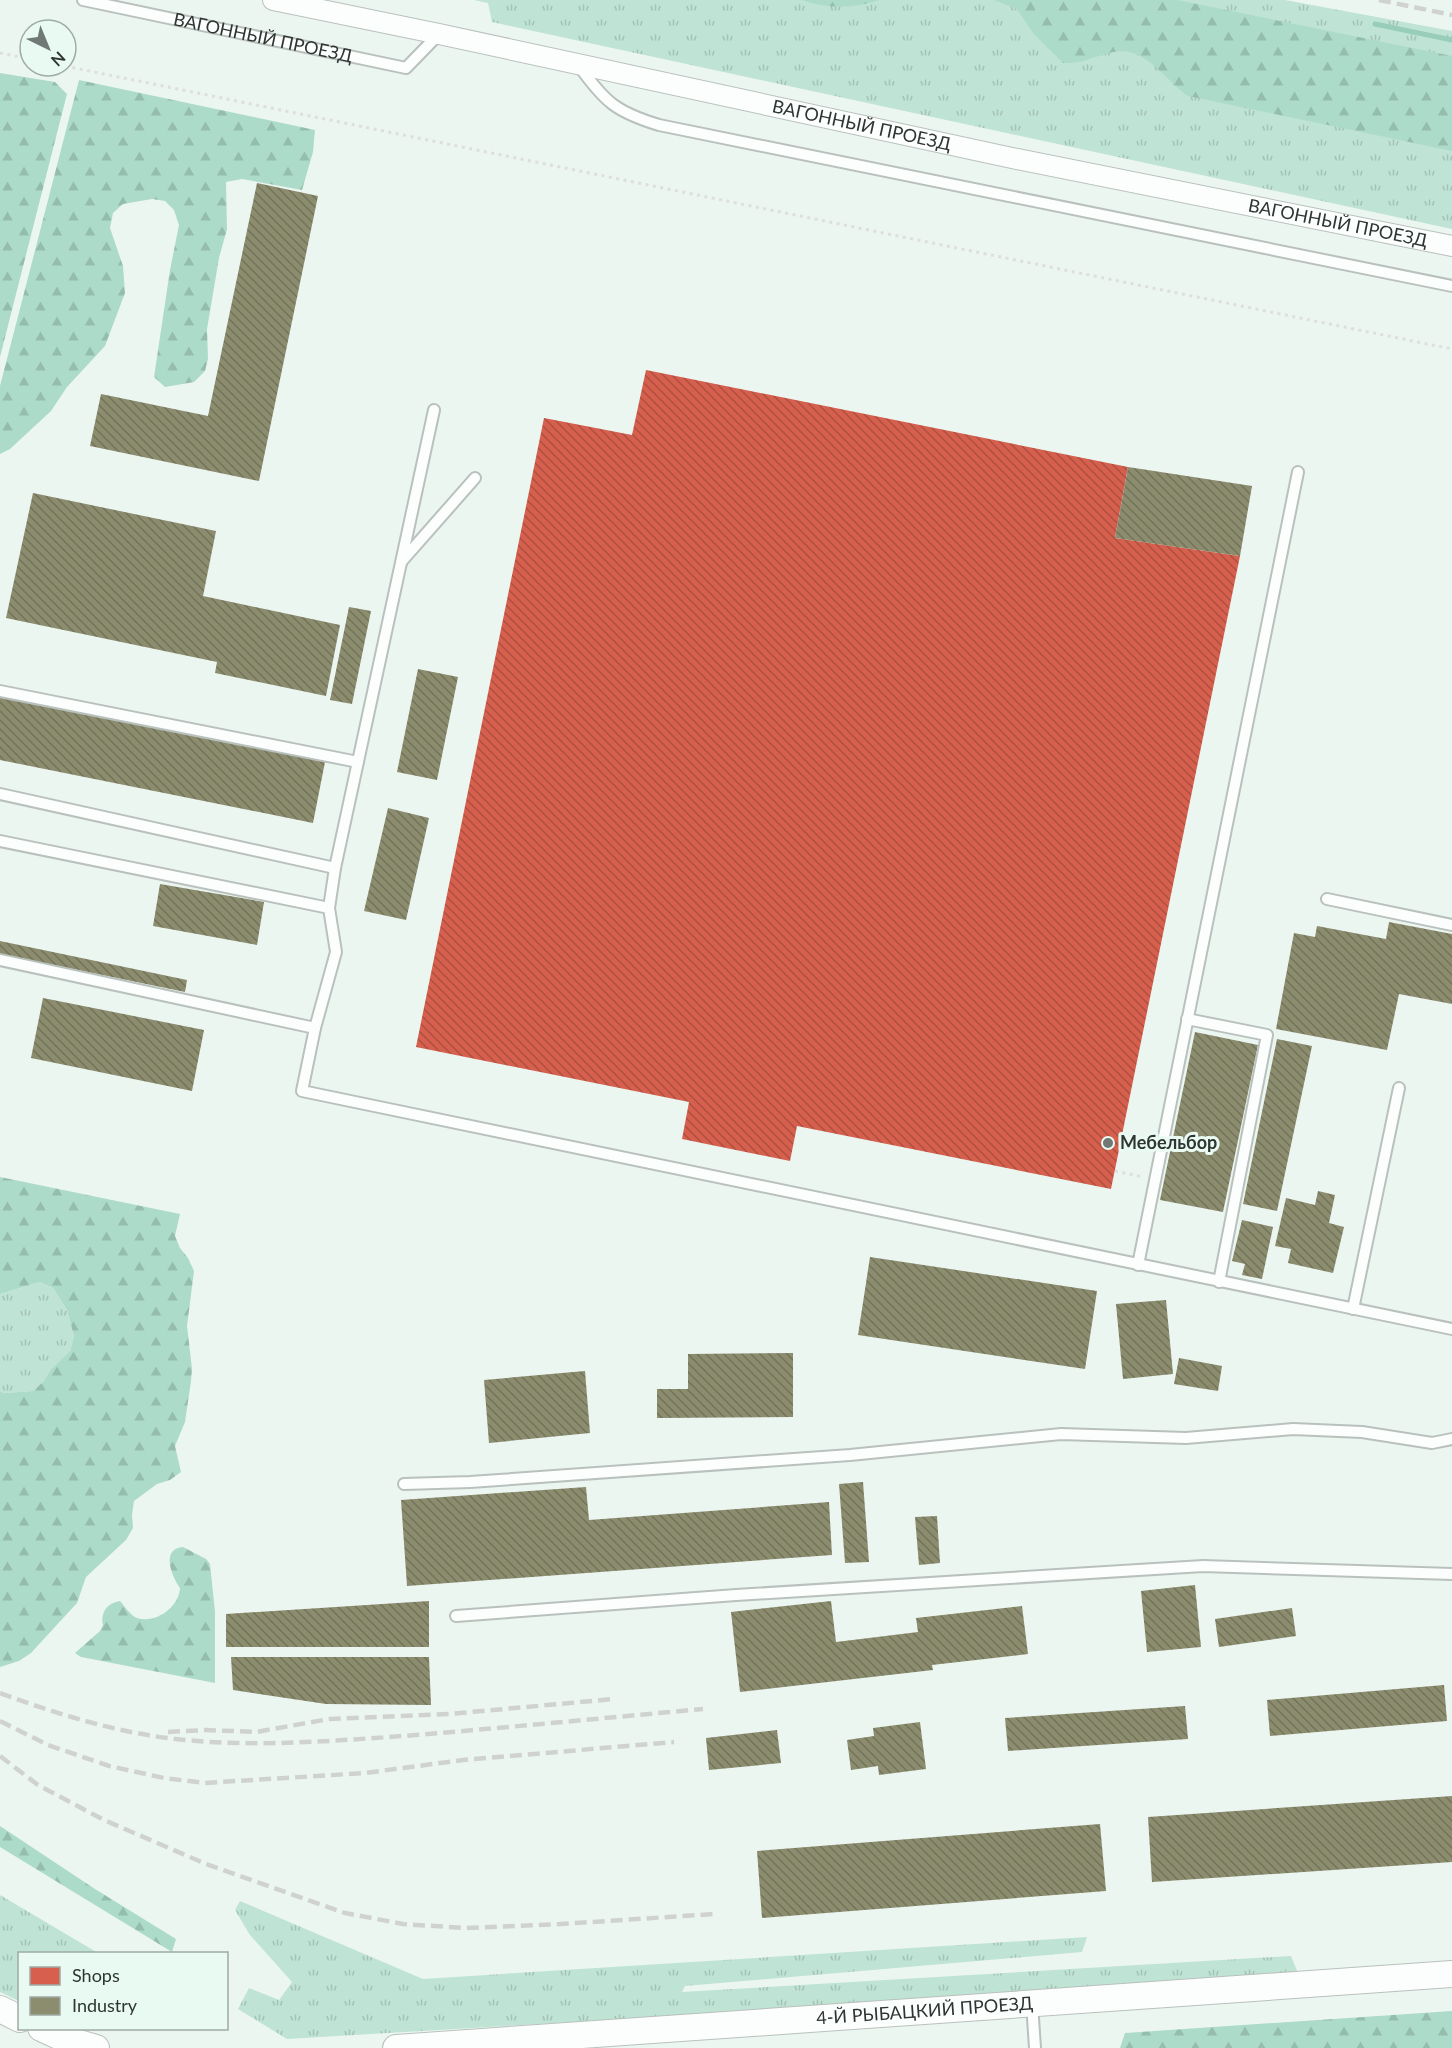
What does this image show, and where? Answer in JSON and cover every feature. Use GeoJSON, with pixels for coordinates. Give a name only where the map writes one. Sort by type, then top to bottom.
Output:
{"type":"FeatureCollection","features":[{"type":"Feature","properties":{"kind":"street","name":"ВАГОННЫЙ ПРОЕЗД"},"geometry":{"type":"LineString","coordinates":[[273,0],[1012,158],[1452,246]]}},
{"type":"Feature","properties":{"kind":"street","name":"4-Й РЫБАЦКИЙ ПРОЕЗД"},"geometry":{"type":"LineString","coordinates":[[396,2048],[1452,1974]]}},
{"type":"Feature","properties":{"kind":"street"},"geometry":{"type":"LineString","coordinates":[[0,2009],[18,2018]]}},
{"type":"Feature","properties":{"kind":"street"},"geometry":{"type":"LineString","coordinates":[[45,2030],[65,2039],[96,2048]]}},
{"type":"Feature","properties":{"kind":"lane","name":"ВАГОННЫЙ ПРОЕЗД"},"geometry":{"type":"LineString","coordinates":[[83,0],[406,68],[439,34]]}},
{"type":"Feature","properties":{"kind":"lane"},"geometry":{"type":"LineString","coordinates":[[578,64],[605,99],[634,118],[659,125],[1452,286]]}},
{"type":"Feature","properties":{"kind":"lane"},"geometry":{"type":"LineString","coordinates":[[434,410],[335,868],[329,908],[336,952],[315,1028],[302,1091],[1452,1329]]}},
{"type":"Feature","properties":{"kind":"lane"},"geometry":{"type":"LineString","coordinates":[[1138,1265],[1298,472]]}},
{"type":"Feature","properties":{"kind":"lane"},"geometry":{"type":"LineString","coordinates":[[401,561],[475,478]]}},
{"type":"Feature","properties":{"kind":"lane"},"geometry":{"type":"LineString","coordinates":[[0,691],[358,762]]}},
{"type":"Feature","properties":{"kind":"lane"},"geometry":{"type":"LineString","coordinates":[[0,794],[335,868]]}},
{"type":"Feature","properties":{"kind":"lane"},"geometry":{"type":"LineString","coordinates":[[0,841],[329,908]]}},
{"type":"Feature","properties":{"kind":"lane"},"geometry":{"type":"LineString","coordinates":[[1327,899],[1452,925]]}},
{"type":"Feature","properties":{"kind":"lane"},"geometry":{"type":"LineString","coordinates":[[0,960],[315,1028]]}},
{"type":"Feature","properties":{"kind":"lane"},"geometry":{"type":"LineString","coordinates":[[1187,1019],[1268,1035],[1219,1282]]}},
{"type":"Feature","properties":{"kind":"lane"},"geometry":{"type":"LineString","coordinates":[[1353,1309],[1399,1088]]}},
{"type":"Feature","properties":{"kind":"lane"},"geometry":{"type":"LineString","coordinates":[[404,1484],[470,1482],[826,1456],[1061,1434],[1186,1438],[1293,1429],[1362,1432],[1432,1443],[1452,1439]]}},
{"type":"Feature","properties":{"kind":"lane"},"geometry":{"type":"LineString","coordinates":[[456,1616],[736,1595],[1203,1566],[1452,1574]]}},
{"type":"Feature","properties":{"kind":"lane"},"geometry":{"type":"LineString","coordinates":[[1032,2003],[1035,2048]]}},
{"type":"Feature","properties":{"kind":"path"},"geometry":{"type":"LineString","coordinates":[[0,53],[18,57]]}},
{"type":"Feature","properties":{"kind":"path"},"geometry":{"type":"LineString","coordinates":[[78,69],[1452,349]]}},
{"type":"Feature","properties":{"kind":"path"},"geometry":{"type":"LineString","coordinates":[[1115,1172],[1155,1179]]}},
{"type":"Feature","properties":{"kind":"green space"},"geometry":{"type":"Polygon","coordinates":[[[474,0],[1285,0],[1452,31],[1452,229],[492,22],[488,3],[474,0]]]}},
{"type":"Feature","properties":{"kind":"green space"},"geometry":{"type":"Polygon","coordinates":[[[802,0],[879,0],[840,7],[802,0]]]}},
{"type":"Feature","properties":{"kind":"green space"},"geometry":{"type":"Polygon","coordinates":[[[994,0],[1177,0],[1452,56],[1452,151],[1188,96],[1152,64],[1133,53],[1122,51],[1063,63],[1033,33],[1017,9],[994,0]]]}},
{"type":"Feature","properties":{"kind":"green space"},"geometry":{"type":"Polygon","coordinates":[[[0,73],[18,76],[18,78],[55,82],[67,94],[0,357],[0,73]]]}},
{"type":"Feature","properties":{"kind":"green space"},"geometry":{"type":"Polygon","coordinates":[[[79,80],[315,130],[313,152],[302,190],[242,179],[226,182],[227,229],[219,258],[207,329],[208,359],[205,371],[194,382],[165,387],[154,377],[179,225],[174,210],[165,201],[152,199],[123,204],[113,213],[110,228],[123,266],[125,293],[105,346],[67,387],[51,411],[10,449],[0,454],[0,386],[79,80]]]}},
{"type":"Feature","properties":{"kind":"green space"},"geometry":{"type":"Polygon","coordinates":[[[0,1177],[180,1214],[175,1236],[194,1271],[187,1326],[192,1369],[191,1381],[185,1422],[175,1446],[181,1472],[170,1480],[157,1484],[134,1501],[133,1528],[126,1540],[86,1577],[77,1603],[31,1653],[19,1661],[0,1667],[0,1391],[4,1393],[33,1391],[70,1351],[74,1336],[67,1310],[53,1288],[40,1282],[0,1294],[0,1177]]]}},
{"type":"Feature","properties":{"kind":"green space"},"geometry":{"type":"Polygon","coordinates":[[[40,1282],[53,1288],[67,1310],[74,1336],[70,1351],[33,1391],[4,1393],[0,1391],[0,1294],[40,1282]]]}},
{"type":"Feature","properties":{"kind":"green space"},"geometry":{"type":"Polygon","coordinates":[[[183,1547],[206,1559],[210,1564],[215,1612],[215,1683],[81,1657],[75,1653],[100,1631],[104,1613],[111,1604],[120,1601],[137,1618],[144,1619],[159,1616],[171,1607],[176,1602],[180,1588],[171,1571],[170,1558],[176,1549],[183,1547]]]}},
{"type":"Feature","properties":{"kind":"green space"},"geometry":{"type":"Polygon","coordinates":[[[0,1826],[176,1939],[172,1952],[0,1847],[0,1826]]]}},
{"type":"Feature","properties":{"kind":"green space"},"geometry":{"type":"Polygon","coordinates":[[[0,1895],[96,1952],[18,1952],[18,2001],[0,1992],[0,1895]]]}},
{"type":"Feature","properties":{"kind":"green space"},"geometry":{"type":"Polygon","coordinates":[[[240,1901],[423,1979],[1087,1937],[1082,1952],[685,1986],[682,1992],[1291,1956],[1298,1973],[673,2016],[287,2039],[238,2009],[249,1988],[279,2000],[292,1982],[250,1935],[235,1910],[240,1901]]]}},
{"type":"Feature","properties":{"kind":"green space"},"geometry":{"type":"Polygon","coordinates":[[[1452,2011],[1452,2048],[1120,2048],[1125,2033],[1452,2011]]]}},
{"type":"Feature","properties":{"kind":"building: Shops"},"geometry":{"type":"Polygon","coordinates":[[[646,370],[1128,467],[1115,538],[1240,556],[1111,1189],[797,1126],[790,1161],[682,1139],[689,1102],[416,1047],[544,418],[632,435],[646,370]]]}},
{"type":"Feature","properties":{"kind":"building: Industry"},"geometry":{"type":"Polygon","coordinates":[[[257,183],[318,196],[259,481],[90,446],[101,394],[208,416],[257,183]]]}},
{"type":"Feature","properties":{"kind":"building: Industry"},"geometry":{"type":"Polygon","coordinates":[[[1128,467],[1252,486],[1240,556],[1115,538],[1128,467]]]}},
{"type":"Feature","properties":{"kind":"building: Industry"},"geometry":{"type":"Polygon","coordinates":[[[33,493],[216,531],[203,596],[340,625],[326,696],[215,673],[217,662],[6,618],[33,493]]]}},
{"type":"Feature","properties":{"kind":"building: Industry"},"geometry":{"type":"Polygon","coordinates":[[[349,607],[371,611],[352,704],[330,700],[349,607]]]}},
{"type":"Feature","properties":{"kind":"building: Industry"},"geometry":{"type":"Polygon","coordinates":[[[418,669],[458,677],[437,780],[397,772],[418,669]]]}},
{"type":"Feature","properties":{"kind":"building: Industry"},"geometry":{"type":"Polygon","coordinates":[[[0,696],[325,762],[313,823],[0,760],[0,696]]]}},
{"type":"Feature","properties":{"kind":"building: Industry"},"geometry":{"type":"Polygon","coordinates":[[[388,808],[429,818],[406,920],[364,911],[388,808]]]}},
{"type":"Feature","properties":{"kind":"building: Industry"},"geometry":{"type":"Polygon","coordinates":[[[160,884],[264,902],[257,945],[153,926],[160,884]]]}},
{"type":"Feature","properties":{"kind":"building: Industry"},"geometry":{"type":"Polygon","coordinates":[[[1389,922],[1452,934],[1452,1004],[1399,994],[1387,1050],[1276,1029],[1294,933],[1315,937],[1317,926],[1386,939],[1389,922]]]}},
{"type":"Feature","properties":{"kind":"building: Industry"},"geometry":{"type":"Polygon","coordinates":[[[0,941],[187,980],[185,992],[0,954],[0,941]]]}},
{"type":"Feature","properties":{"kind":"building: Industry"},"geometry":{"type":"Polygon","coordinates":[[[43,998],[204,1030],[192,1091],[31,1058],[43,998]]]}},
{"type":"Feature","properties":{"kind":"building: Industry"},"geometry":{"type":"Polygon","coordinates":[[[1195,1032],[1258,1045],[1223,1212],[1160,1200],[1195,1032]]]}},
{"type":"Feature","properties":{"kind":"building: Industry"},"geometry":{"type":"Polygon","coordinates":[[[1277,1039],[1312,1046],[1277,1211],[1243,1204],[1277,1039]]]}},
{"type":"Feature","properties":{"kind":"building: Industry"},"geometry":{"type":"Polygon","coordinates":[[[1318,1191],[1335,1195],[1329,1223],[1344,1227],[1333,1273],[1288,1263],[1291,1249],[1275,1246],[1286,1198],[1315,1205],[1318,1191]]]}},
{"type":"Feature","properties":{"kind":"building: Industry"},"geometry":{"type":"Polygon","coordinates":[[[1242,1220],[1273,1227],[1262,1279],[1242,1275],[1245,1264],[1232,1261],[1242,1220]]]}},
{"type":"Feature","properties":{"kind":"building: Industry"},"geometry":{"type":"Polygon","coordinates":[[[870,1257],[1097,1291],[1085,1369],[858,1335],[870,1257]]]}},
{"type":"Feature","properties":{"kind":"building: Industry"},"geometry":{"type":"Polygon","coordinates":[[[1166,1300],[1173,1374],[1123,1379],[1116,1304],[1166,1300]]]}},
{"type":"Feature","properties":{"kind":"building: Industry"},"geometry":{"type":"Polygon","coordinates":[[[793,1353],[793,1417],[657,1418],[657,1389],[688,1389],[688,1354],[793,1353]]]}},
{"type":"Feature","properties":{"kind":"building: Industry"},"geometry":{"type":"Polygon","coordinates":[[[1179,1358],[1222,1366],[1218,1391],[1174,1384],[1179,1358]]]}},
{"type":"Feature","properties":{"kind":"building: Industry"},"geometry":{"type":"Polygon","coordinates":[[[585,1371],[590,1433],[489,1443],[484,1380],[585,1371]]]}},
{"type":"Feature","properties":{"kind":"building: Industry"},"geometry":{"type":"Polygon","coordinates":[[[863,1482],[869,1562],[845,1563],[839,1484],[863,1482]]]}},
{"type":"Feature","properties":{"kind":"building: Industry"},"geometry":{"type":"Polygon","coordinates":[[[586,1487],[589,1520],[829,1502],[832,1555],[407,1586],[401,1500],[586,1487]]]}},
{"type":"Feature","properties":{"kind":"building: Industry"},"geometry":{"type":"Polygon","coordinates":[[[937,1516],[940,1563],[919,1565],[915,1517],[937,1516]]]}},
{"type":"Feature","properties":{"kind":"building: Industry"},"geometry":{"type":"Polygon","coordinates":[[[1195,1585],[1201,1647],[1147,1652],[1141,1591],[1195,1585]]]}},
{"type":"Feature","properties":{"kind":"building: Industry"},"geometry":{"type":"Polygon","coordinates":[[[429,1601],[429,1647],[226,1647],[226,1614],[429,1601]]]}},
{"type":"Feature","properties":{"kind":"building: Industry"},"geometry":{"type":"Polygon","coordinates":[[[831,1601],[836,1642],[918,1632],[916,1618],[1022,1606],[1028,1654],[932,1665],[933,1670],[740,1692],[731,1612],[831,1601]]]}},
{"type":"Feature","properties":{"kind":"building: Industry"},"geometry":{"type":"Polygon","coordinates":[[[1292,1608],[1296,1636],[1219,1647],[1215,1619],[1292,1608]]]}},
{"type":"Feature","properties":{"kind":"building: Industry"},"geometry":{"type":"Polygon","coordinates":[[[231,1657],[429,1657],[431,1705],[326,1704],[233,1690],[231,1657]]]}},
{"type":"Feature","properties":{"kind":"building: Industry"},"geometry":{"type":"Polygon","coordinates":[[[1444,1685],[1447,1721],[1270,1736],[1267,1700],[1444,1685]]]}},
{"type":"Feature","properties":{"kind":"building: Industry"},"geometry":{"type":"Polygon","coordinates":[[[1185,1706],[1188,1739],[1008,1751],[1005,1718],[1185,1706]]]}},
{"type":"Feature","properties":{"kind":"building: Industry"},"geometry":{"type":"Polygon","coordinates":[[[920,1722],[926,1769],[879,1775],[878,1766],[851,1770],[847,1740],[874,1736],[873,1728],[920,1722]]]}},
{"type":"Feature","properties":{"kind":"building: Industry"},"geometry":{"type":"Polygon","coordinates":[[[777,1730],[781,1763],[709,1770],[706,1738],[777,1730]]]}},
{"type":"Feature","properties":{"kind":"building: Industry"},"geometry":{"type":"Polygon","coordinates":[[[1452,1796],[1452,1862],[1152,1882],[1148,1817],[1452,1796]]]}},
{"type":"Feature","properties":{"kind":"building: Industry"},"geometry":{"type":"Polygon","coordinates":[[[1100,1824],[1106,1891],[762,1918],[757,1851],[1100,1824]]]}},
{"type":"Feature","properties":{"kind":"waterway"},"geometry":{"type":"LineString","coordinates":[[1375,24],[1452,40]]}},
{"type":"Feature","properties":{"kind":"railway"},"geometry":{"type":"LineString","coordinates":[[1379,0],[1452,15]]}},
{"type":"Feature","properties":{"kind":"railway"},"geometry":{"type":"LineString","coordinates":[[0,1693],[45,1709],[114,1728],[185,1740],[240,1743],[349,1740],[703,1709]]}},
{"type":"Feature","properties":{"kind":"railway"},"geometry":{"type":"LineString","coordinates":[[168,1732],[206,1730],[256,1732],[329,1719],[449,1714],[614,1699]]}},
{"type":"Feature","properties":{"kind":"railway"},"geometry":{"type":"LineString","coordinates":[[0,1721],[48,1745],[109,1766],[164,1778],[205,1783],[365,1773],[463,1760],[674,1742]]}},
{"type":"Feature","properties":{"kind":"railway"},"geometry":{"type":"LineString","coordinates":[[0,1756],[38,1785],[104,1820],[206,1864],[345,1913],[403,1924],[466,1928],[714,1914]]}},
{"type":"Feature","properties":{"kind":"place","name":"Мебельбор"},"geometry":{"type":"Point","coordinates":[1108,1143]}}]}
